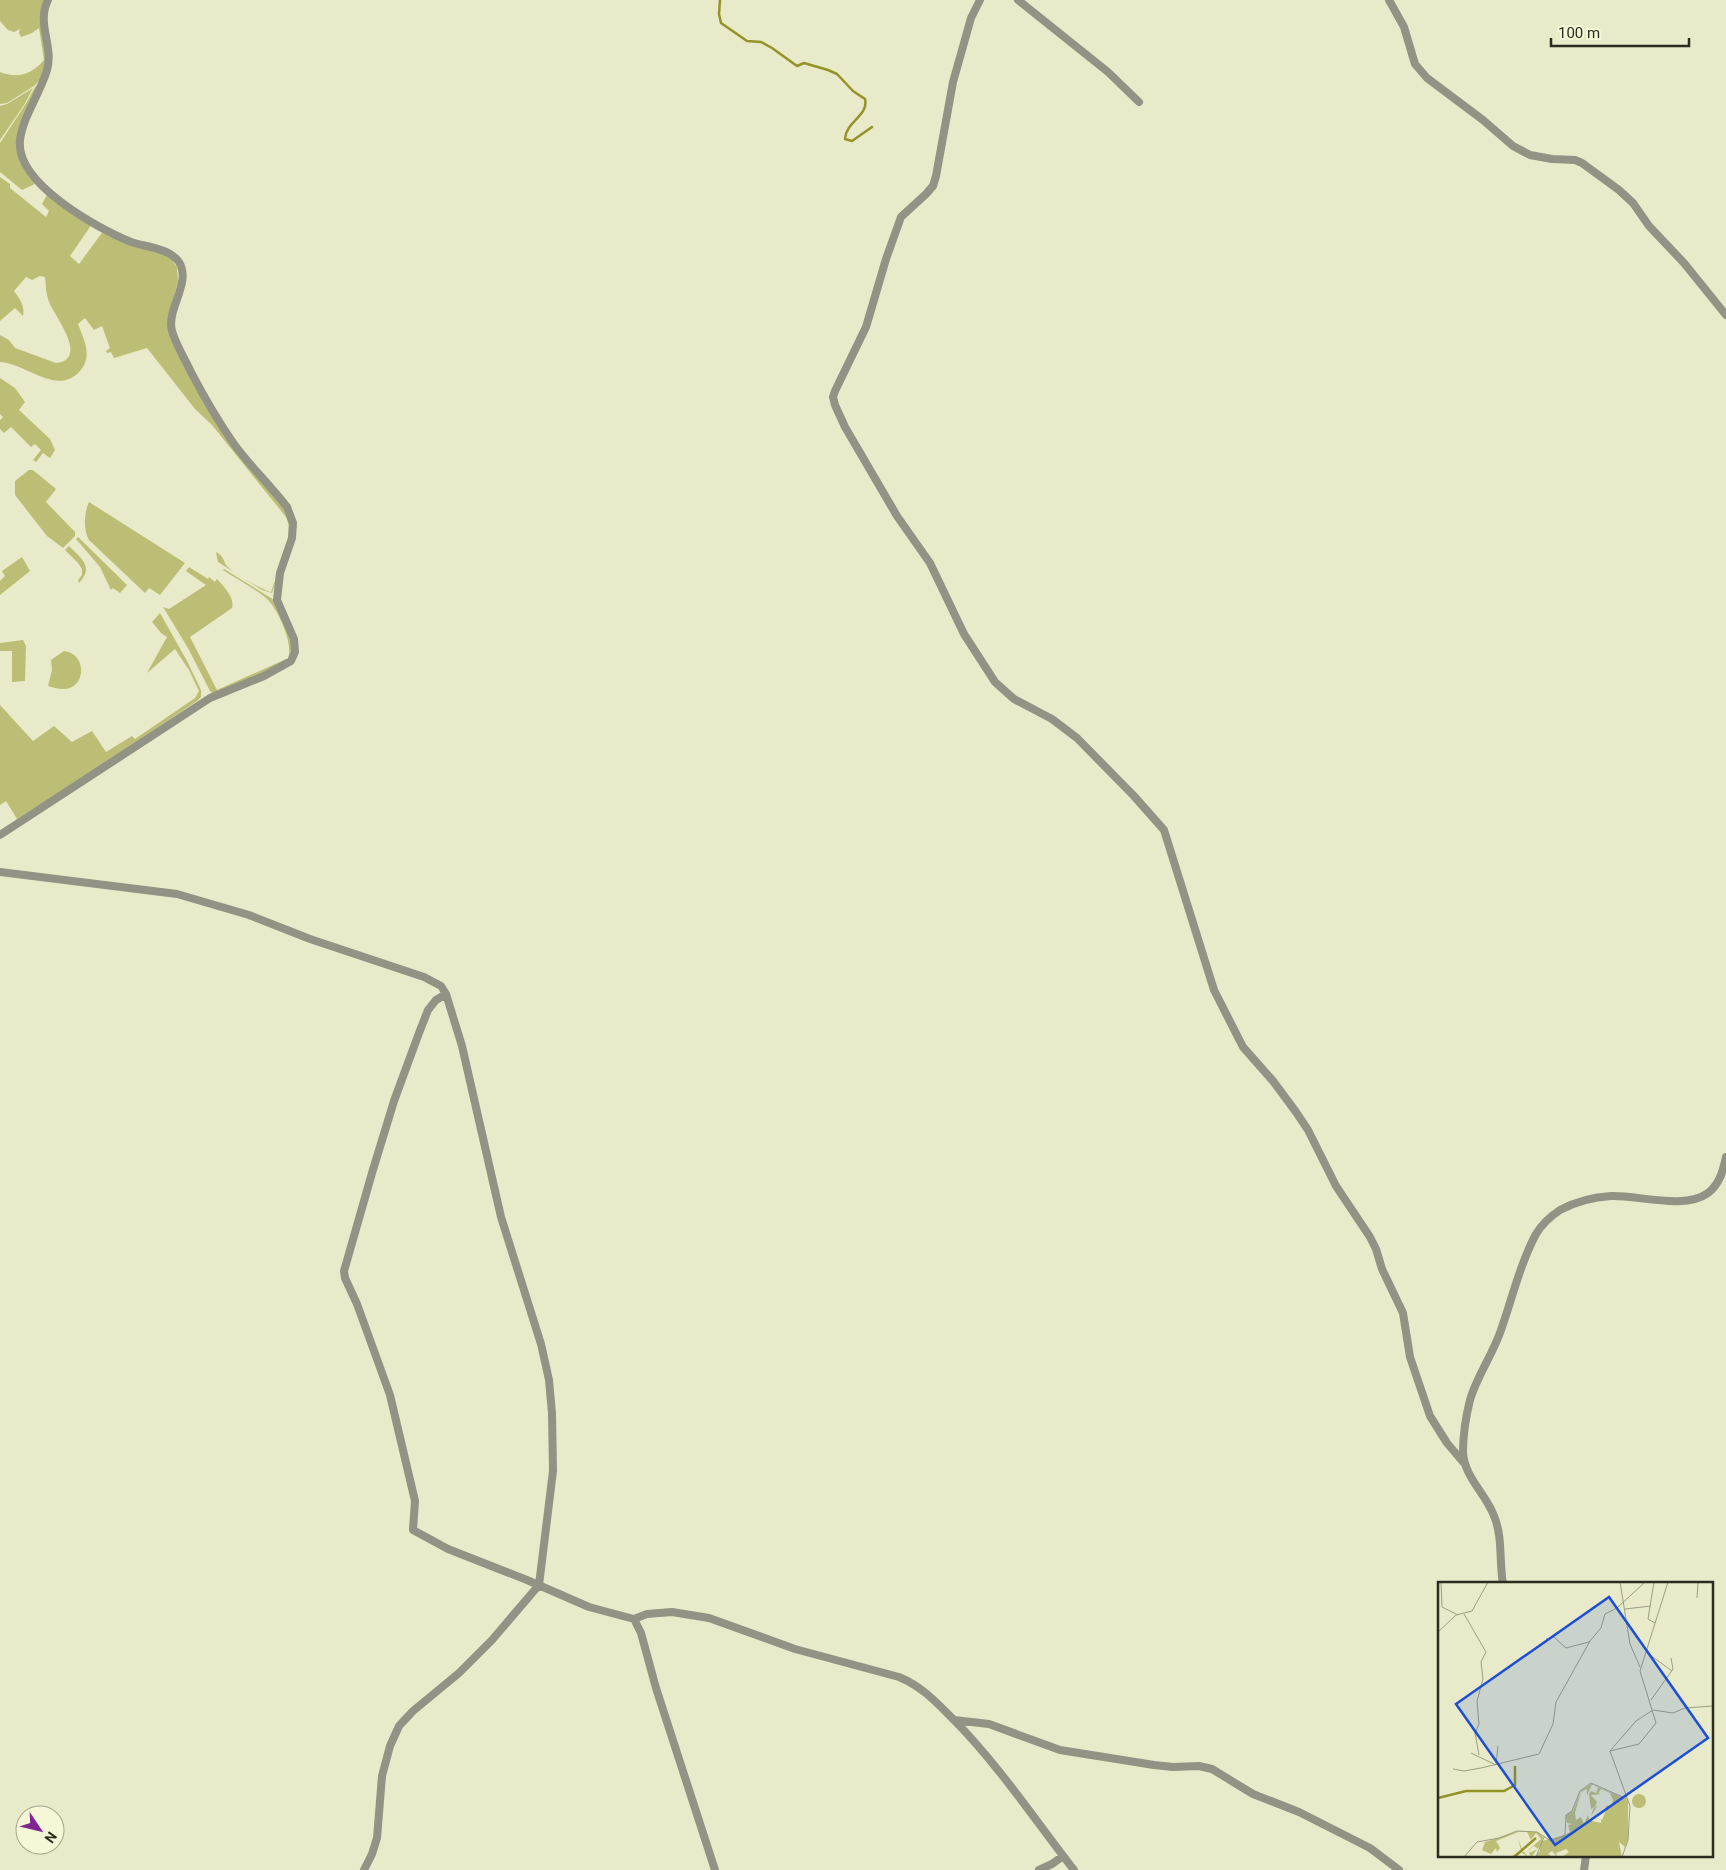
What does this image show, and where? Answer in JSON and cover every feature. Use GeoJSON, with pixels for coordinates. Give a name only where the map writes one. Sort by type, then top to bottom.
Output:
{"type":"FeatureCollection","features":[{"type":"Feature","properties":{"kind":"street"},"geometry":{"type":"LineString","coordinates":[[0,835],[210,698],[280,669],[291,661],[295,652],[294,640],[277,600],[280,573],[292,538],[291,518],[287,507],[234,444],[215,415],[175,340],[170,322],[182,282],[180,264],[177,259],[167,253],[126,240],[76,211],[40,186],[28,172],[21,157],[21,135],[48,68],[43,15],[48,0]]}},
{"type":"Feature","properties":{"kind":"street"},"geometry":{"type":"LineString","coordinates":[[980,0],[971,18],[953,82],[933,186],[901,217],[866,327],[835,391],[833,397],[835,405],[846,428],[897,516],[930,563],[964,634],[995,682],[1014,700],[1052,719],[1077,738],[1134,796],[1164,830],[1214,990],[1240,1042],[1249,1055],[1273,1081],[1302,1120],[1329,1175],[1373,1243],[1382,1269],[1403,1314],[1410,1356],[1430,1416],[1464,1463],[1494,1515],[1497,1525],[1503,1582]]}},
{"type":"Feature","properties":{"kind":"street"},"geometry":{"type":"LineString","coordinates":[[1018,0],[1108,72],[1139,102]]}},
{"type":"Feature","properties":{"kind":"street"},"geometry":{"type":"LineString","coordinates":[[1389,0],[1404,27],[1415,64],[1420,71],[1513,146],[1530,155],[1582,162],[1619,190],[1633,203],[1649,226],[1684,263],[1726,315]]}},
{"type":"Feature","properties":{"kind":"street"},"geometry":{"type":"LineString","coordinates":[[0,872],[163,891],[190,897],[424,977],[441,986],[446,994],[462,1046],[500,1217],[541,1344],[549,1380],[554,1453],[547,1531],[539,1585],[492,1640],[459,1673],[413,1710],[399,1726],[390,1746],[382,1776],[377,1838],[364,1870]]}},
{"type":"Feature","properties":{"kind":"street"},"geometry":{"type":"LineString","coordinates":[[446,994],[436,1000],[428,1010],[394,1101],[347,1260],[345,1278],[357,1304],[390,1395],[416,1501],[413,1530],[448,1549],[589,1607],[634,1619],[648,1614],[672,1612],[709,1618],[795,1649],[899,1677],[924,1690],[980,1747],[1074,1870]]}},
{"type":"Feature","properties":{"kind":"street"},"geometry":{"type":"LineString","coordinates":[[1464,1463],[1463,1450],[1470,1399],[1500,1331],[1528,1253],[1543,1224],[1561,1210],[1581,1201],[1601,1197],[1613,1196],[1683,1201],[1702,1197],[1714,1188],[1720,1178],[1726,1157]]}},
{"type":"Feature","properties":{"kind":"street"},"geometry":{"type":"LineString","coordinates":[[634,1619],[641,1633],[656,1688],[706,1846],[716,1870]]}},
{"type":"Feature","properties":{"kind":"street"},"geometry":{"type":"LineString","coordinates":[[954,1720],[989,1724],[1050,1747],[1068,1751],[1162,1766],[1199,1766],[1212,1769],[1254,1794],[1299,1812],[1370,1848],[1399,1870]]}},
{"type":"Feature","properties":{"kind":"street"},"geometry":{"type":"LineString","coordinates":[[1038,1870],[1052,1864],[1063,1856]]}},
{"type":"Feature","properties":{"kind":"green space"},"geometry":{"type":"Polygon","coordinates":[[[0,0],[45,0],[40,16],[47,60],[42,78],[34,86],[7,103],[0,104],[0,72],[13,75],[24,74],[35,69],[44,60],[39,28],[21,37],[20,29],[14,32],[8,30],[0,21],[0,0]]]}},
{"type":"Feature","properties":{"kind":"green space"},"geometry":{"type":"Polygon","coordinates":[[[41,81],[17,145],[18,156],[22,166],[35,184],[22,190],[0,172],[0,143],[35,87],[41,81]]]}},
{"type":"Feature","properties":{"kind":"green space"},"geometry":{"type":"Polygon","coordinates":[[[33,88],[24,105],[0,140],[0,106],[7,104],[33,88]]]}},
{"type":"Feature","properties":{"kind":"green space"},"geometry":{"type":"Polygon","coordinates":[[[0,177],[10,184],[10,188],[46,217],[49,211],[42,204],[48,193],[92,224],[70,256],[79,264],[104,230],[130,244],[165,255],[177,267],[178,282],[168,318],[168,327],[174,342],[209,410],[235,450],[279,500],[290,522],[289,542],[272,593],[262,590],[243,578],[271,592],[288,543],[289,526],[286,517],[212,425],[195,409],[147,348],[114,358],[111,352],[107,353],[106,351],[110,348],[102,326],[94,330],[85,318],[78,324],[86,348],[86,360],[80,371],[71,378],[61,381],[51,380],[20,367],[0,362],[0,335],[9,340],[15,348],[56,363],[65,360],[70,354],[70,346],[68,337],[49,301],[45,277],[40,276],[32,280],[26,277],[14,291],[23,306],[23,316],[15,308],[0,321],[0,177]]]}},
{"type":"Feature","properties":{"kind":"green space"},"geometry":{"type":"Polygon","coordinates":[[[0,378],[15,388],[25,402],[19,410],[50,439],[55,450],[50,458],[43,453],[36,462],[33,460],[41,450],[35,444],[31,447],[11,427],[4,433],[0,429],[0,420],[3,417],[0,414],[0,378]]]}},
{"type":"Feature","properties":{"kind":"green space"},"geometry":{"type":"Polygon","coordinates":[[[29,470],[33,470],[56,489],[46,502],[75,532],[75,536],[63,548],[47,536],[15,495],[15,481],[29,470]]]}},
{"type":"Feature","properties":{"kind":"green space"},"geometry":{"type":"Polygon","coordinates":[[[89,502],[185,563],[160,595],[149,588],[145,593],[89,540],[85,521],[89,502]]]}},
{"type":"Feature","properties":{"kind":"green space"},"geometry":{"type":"Polygon","coordinates":[[[78,537],[127,585],[120,593],[113,588],[111,590],[100,567],[76,539],[78,537]]]}},
{"type":"Feature","properties":{"kind":"green space"},"geometry":{"type":"Polygon","coordinates":[[[69,546],[85,563],[86,572],[79,583],[78,580],[82,575],[82,569],[65,550],[69,546]]]}},
{"type":"Feature","properties":{"kind":"green space"},"geometry":{"type":"Polygon","coordinates":[[[216,552],[231,570],[240,576],[218,562],[216,552]]]}},
{"type":"Feature","properties":{"kind":"green space"},"geometry":{"type":"Polygon","coordinates":[[[22,557],[30,571],[0,595],[0,581],[5,576],[2,571],[22,557]]]}},
{"type":"Feature","properties":{"kind":"green space"},"geometry":{"type":"Polygon","coordinates":[[[189,567],[215,582],[217,579],[228,592],[233,604],[232,608],[190,637],[217,690],[288,658],[284,663],[214,694],[210,691],[188,648],[163,607],[169,609],[206,585],[186,571],[189,567]]]}},
{"type":"Feature","properties":{"kind":"green space"},"geometry":{"type":"Polygon","coordinates":[[[224,569],[274,600],[291,640],[291,654],[288,658],[289,644],[287,635],[275,609],[261,594],[224,569]]]}},
{"type":"Feature","properties":{"kind":"green space"},"geometry":{"type":"Polygon","coordinates":[[[160,613],[187,661],[201,690],[201,697],[78,781],[17,819],[6,801],[0,805],[0,705],[33,741],[54,726],[72,742],[92,731],[106,752],[132,736],[135,739],[195,698],[199,691],[189,670],[175,649],[147,673],[167,637],[152,622],[160,613]]]}},
{"type":"Feature","properties":{"kind":"green space"},"geometry":{"type":"Polygon","coordinates":[[[23,640],[26,646],[25,681],[12,682],[12,651],[0,651],[0,643],[23,640]]]}},
{"type":"Feature","properties":{"kind":"green space"},"geometry":{"type":"Polygon","coordinates":[[[64,651],[72,653],[77,658],[80,664],[80,678],[71,687],[61,689],[48,686],[52,670],[51,660],[64,651]]]}},
{"type":"Feature","properties":{"kind":"waterway"},"geometry":{"type":"LineString","coordinates":[[720,0],[719,14],[721,23],[747,41],[761,42],[797,66],[804,63],[837,74],[853,91],[865,99],[864,110],[849,128],[845,139],[852,141],[872,127]]}}]}
